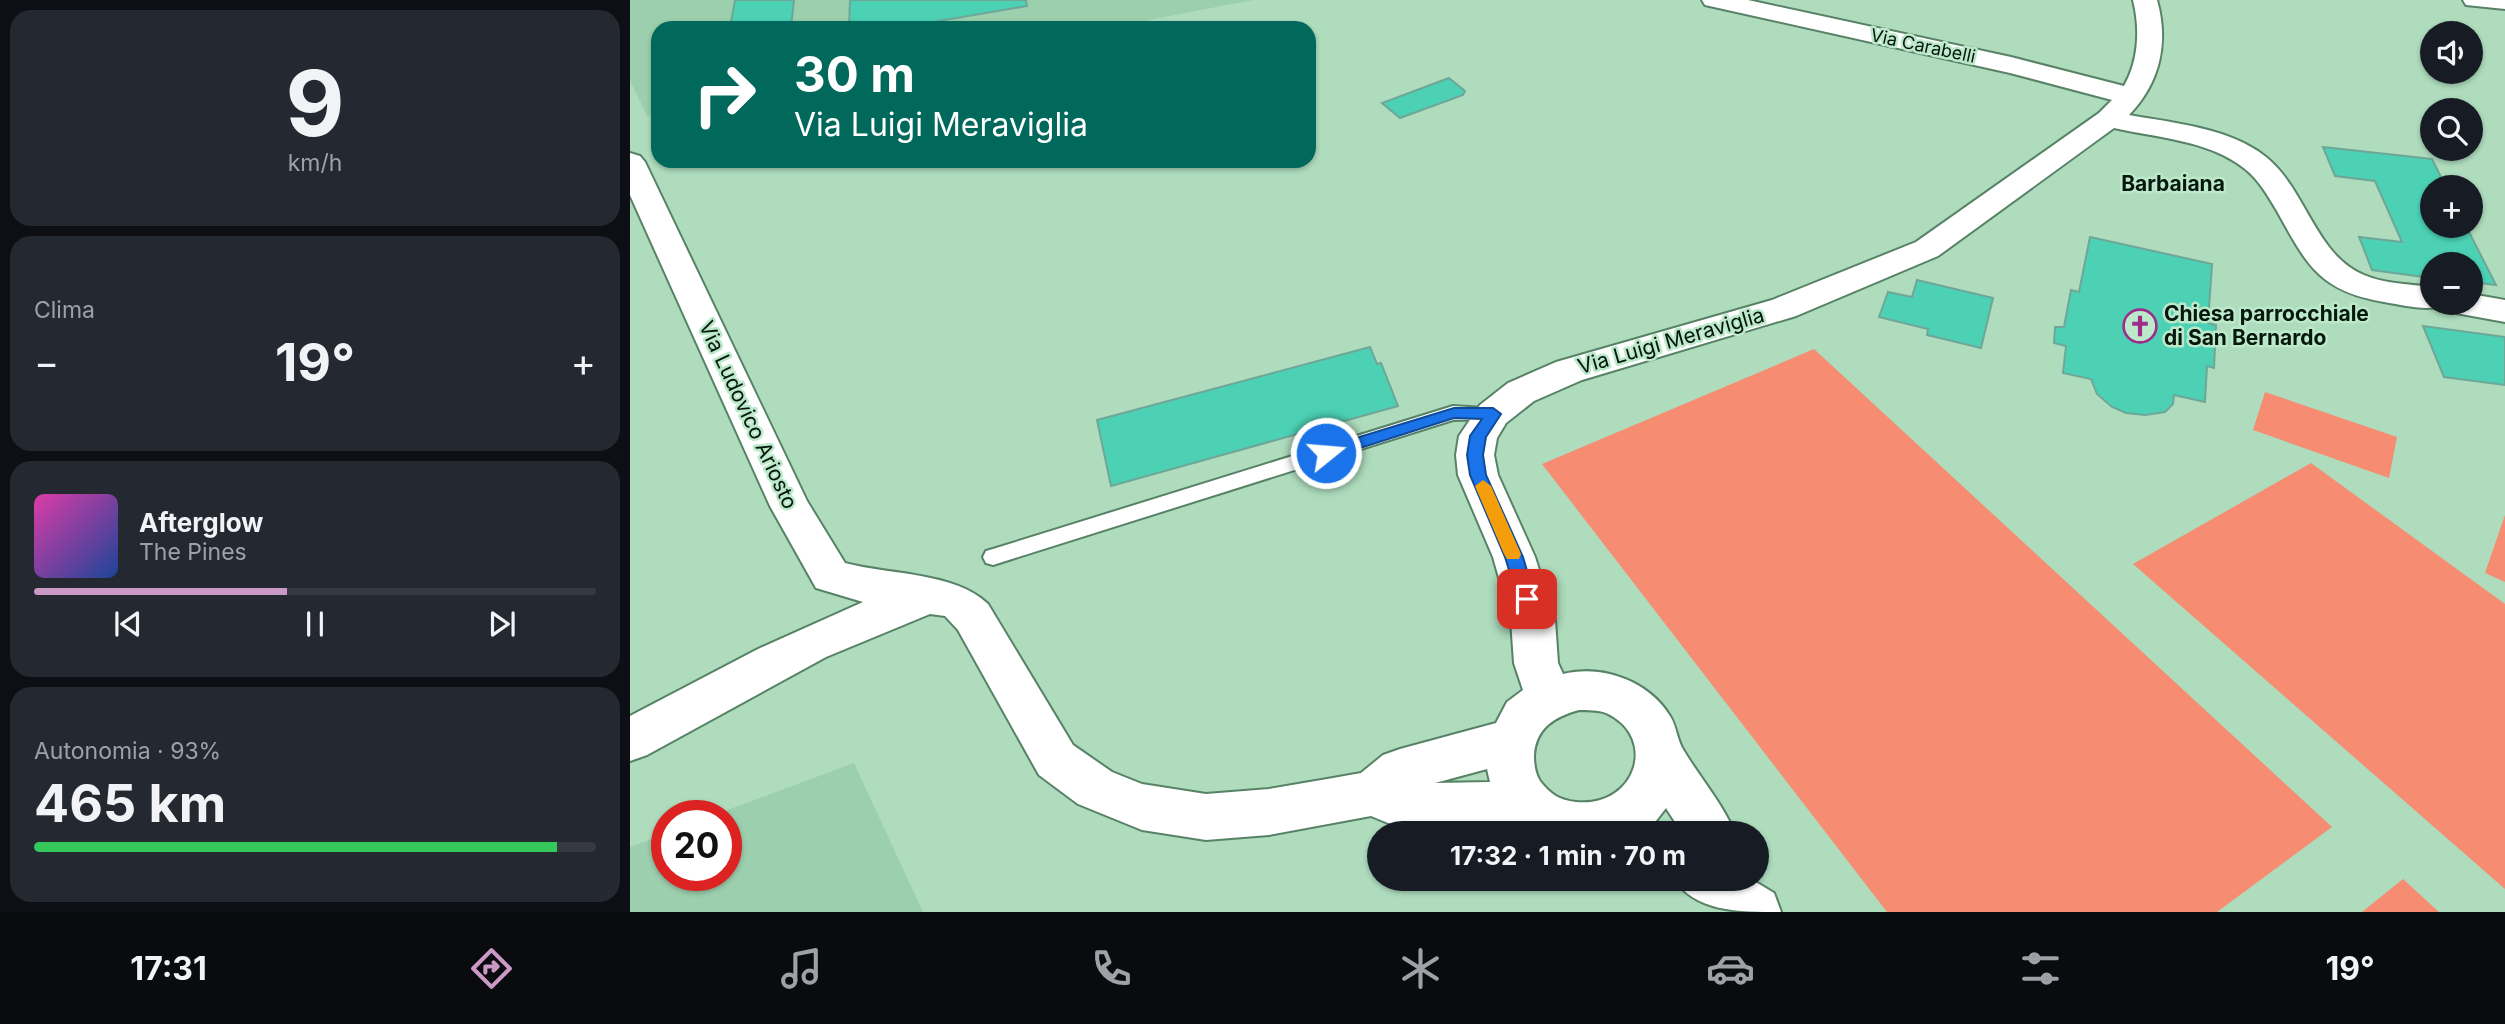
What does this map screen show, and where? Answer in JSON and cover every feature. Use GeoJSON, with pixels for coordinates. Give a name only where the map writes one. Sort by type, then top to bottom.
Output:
{"type":"FeatureCollection","features":[{"type":"Feature","properties":{"kind":"street","name":"Via Carabelli"},"geometry":{"type":"LineString","coordinates":[[1714,0],[2011,65],[2111,90],[2120,109],[2234,150],[2256,163],[2278,186],[2325,263],[2340,277],[2362,286],[2420,297]]}},
{"type":"Feature","properties":{"kind":"street"},"geometry":{"type":"LineString","coordinates":[[2120,109],[2137,88],[2147,57],[2149,23],[2145,0]]}},
{"type":"Feature","properties":{"kind":"street"},"geometry":{"type":"LineString","coordinates":[[2475,0],[2505,2]]}},
{"type":"Feature","properties":{"kind":"street","name":"Via Luigi Meraviglia"},"geometry":{"type":"LineString","coordinates":[[1549,697],[1536,663],[1533,620],[1514,557],[1478,475],[1475,455],[1478,436],[1493,414],[1521,392],[1569,371],[1784,308],[1921,252],[2120,109]]}},
{"type":"Feature","properties":{"kind":"street","name":"Via Ludovico Ariosto"},"geometry":{"type":"LineString","coordinates":[[630,162],[790,506],[831,576]]}},
{"type":"Feature","properties":{"kind":"street"},"geometry":{"type":"LineString","coordinates":[[2483,307],[2505,311]]}},
{"type":"Feature","properties":{"kind":"street"},"geometry":{"type":"LineString","coordinates":[[817,639],[828,608],[831,576],[875,588],[960,604],[973,617],[1056,760],[1095,788],[1142,807],[1206,817],[1269,812],[1373,793],[1400,771],[1509,741]]}},
{"type":"Feature","properties":{"kind":"street"},"geometry":{"type":"LineString","coordinates":[[630,740],[817,639],[865,618],[927,597]]}},
{"type":"Feature","properties":{"kind":"street"},"geometry":{"type":"LineString","coordinates":[[1552,821],[1538,814],[1516,789],[1509,773],[1509,741],[1524,715],[1549,697],[1579,690],[1598,691],[1621,698],[1641,713],[1648,722],[1660,756],[1702,821]]}},
{"type":"Feature","properties":{"kind":"street"},"geometry":{"type":"LineString","coordinates":[[1618,821],[1644,801],[1657,779],[1660,756]]}},
{"type":"Feature","properties":{"kind":"street"},"geometry":{"type":"LineString","coordinates":[[1373,793],[1405,807],[1527,804]]}},
{"type":"Feature","properties":{"kind":"street"},"geometry":{"type":"LineString","coordinates":[[1721,891],[1755,912]]}},
{"type":"Feature","properties":{"kind":"street"},"geometry":{"type":"LineString","coordinates":[[1751,891],[1765,912]]}},
{"type":"Feature","properties":{"kind":"lane"},"geometry":{"type":"LineString","coordinates":[[993,557],[1454,413],[1493,414]]}},
{"type":"Feature","properties":{"kind":"shaded area"},"geometry":{"type":"Polygon","coordinates":[[[630,0],[1253,0],[1144,21],[651,21],[651,115],[647,116],[630,80],[630,0]]]}},
{"type":"Feature","properties":{"kind":"shaded area"},"geometry":{"type":"Polygon","coordinates":[[[1814,349],[2332,827],[2217,912],[1887,912],[1542,464],[1814,349]]]}},
{"type":"Feature","properties":{"kind":"shaded area"},"geometry":{"type":"Polygon","coordinates":[[[2265,392],[2397,437],[2389,478],[2253,430],[2265,392]]]}},
{"type":"Feature","properties":{"kind":"shaded area"},"geometry":{"type":"Polygon","coordinates":[[[2311,463],[2505,604],[2505,889],[2133,564],[2311,463]]]}},
{"type":"Feature","properties":{"kind":"shaded area"},"geometry":{"type":"Polygon","coordinates":[[[2505,515],[2505,582],[2485,573],[2505,515]]]}},
{"type":"Feature","properties":{"kind":"shaded area"},"geometry":{"type":"Polygon","coordinates":[[[854,763],[923,912],[630,912],[630,847],[651,839],[651,891],[742,891],[742,805],[854,763]]]}},
{"type":"Feature","properties":{"kind":"shaded area"},"geometry":{"type":"Polygon","coordinates":[[[2403,879],[2439,912],[2362,912],[2403,879]]]}},
{"type":"Feature","properties":{"kind":"building"},"geometry":{"type":"Polygon","coordinates":[[[735,0],[794,0],[792,21],[731,21],[735,0]]]}},
{"type":"Feature","properties":{"kind":"building"},"geometry":{"type":"Polygon","coordinates":[[[850,0],[1026,0],[1027,6],[939,21],[849,21],[850,0]]]}},
{"type":"Feature","properties":{"kind":"building"},"geometry":{"type":"Polygon","coordinates":[[[1449,78],[1465,91],[1463,95],[1400,118],[1382,103],[1449,78]]]}},
{"type":"Feature","properties":{"kind":"building"},"geometry":{"type":"Polygon","coordinates":[[[2323,147],[2433,161],[2440,175],[2420,175],[2420,238],[2472,238],[2479,252],[2420,252],[2420,276],[2372,270],[2359,237],[2402,242],[2375,181],[2335,176],[2323,147]]]}},
{"type":"Feature","properties":{"kind":"building","name":"Chiesa parrocchiale di San Bernardo"},"geometry":{"type":"Polygon","coordinates":[[[2090,237],[2212,264],[2208,323],[2216,325],[2214,368],[2207,366],[2205,402],[2174,395],[2173,404],[2165,412],[2145,415],[2126,413],[2112,407],[2097,394],[2091,379],[2063,373],[2066,346],[2054,343],[2055,327],[2064,327],[2071,290],[2079,292],[2090,237]]]}},
{"type":"Feature","properties":{"kind":"building"},"geometry":{"type":"Polygon","coordinates":[[[2483,259],[2496,285],[2483,283],[2483,259]]]}},
{"type":"Feature","properties":{"kind":"building"},"geometry":{"type":"Polygon","coordinates":[[[1917,280],[1993,298],[1981,348],[1927,335],[1928,329],[1879,317],[1888,292],[1912,297],[1917,280]]]}},
{"type":"Feature","properties":{"kind":"building"},"geometry":{"type":"Polygon","coordinates":[[[2423,326],[2505,337],[2505,385],[2444,377],[2423,326]]]}},
{"type":"Feature","properties":{"kind":"building"},"geometry":{"type":"Polygon","coordinates":[[[1370,347],[1377,364],[1381,363],[1398,406],[1111,486],[1097,420],[1370,347]]]}},
{"type":"Feature","properties":{"kind":"slow traffic"},"geometry":{"type":"LineString","coordinates":[[1483,486],[1513,554]]}},
{"type":"Feature","properties":{"kind":"place","name":"Chiesa parrocchiale di San Bernardo"},"geometry":{"type":"Point","coordinates":[2140,326]}},
{"type":"Feature","properties":{"kind":"district","name":"Barbaiana"},"geometry":{"type":"Point","coordinates":[2173,184]}},
{"type":"Feature","properties":{"kind":"route"},"geometry":{"type":"LineString","coordinates":[[1326,453],[1454,413],[1493,414],[1478,436],[1475,455],[1478,475],[1514,557],[1527,599]]}}]}
